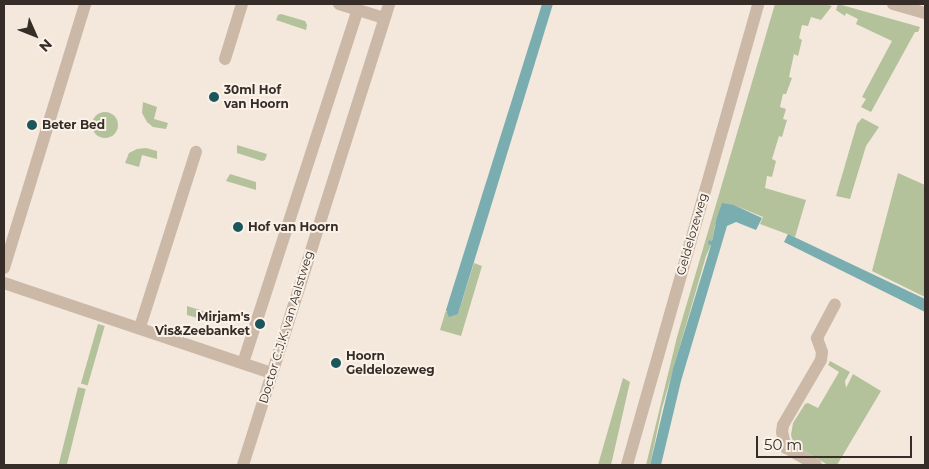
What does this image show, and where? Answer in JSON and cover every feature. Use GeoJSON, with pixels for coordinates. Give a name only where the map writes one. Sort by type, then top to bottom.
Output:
{"type":"FeatureCollection","features":[{"type":"Feature","properties":{"kind":"street"},"geometry":{"type":"LineString","coordinates":[[4,268],[85,4]]}},
{"type":"Feature","properties":{"kind":"street"},"geometry":{"type":"LineString","coordinates":[[225,58],[242,4]]}},
{"type":"Feature","properties":{"kind":"street"},"geometry":{"type":"LineString","coordinates":[[339,4],[384,18]]}},
{"type":"Feature","properties":{"kind":"street","name":"Doctor C.J.K. van Aalstweg"},"geometry":{"type":"LineString","coordinates":[[243,465],[389,4]]}},
{"type":"Feature","properties":{"kind":"street","name":"Geldelozeweg"},"geometry":{"type":"LineString","coordinates":[[627,465],[758,4]]}},
{"type":"Feature","properties":{"kind":"street"},"geometry":{"type":"LineString","coordinates":[[893,4],[925,13]]}},
{"type":"Feature","properties":{"kind":"street"},"geometry":{"type":"LineString","coordinates":[[243,363],[358,10]]}},
{"type":"Feature","properties":{"kind":"street"},"geometry":{"type":"LineString","coordinates":[[140,327],[196,152]]}},
{"type":"Feature","properties":{"kind":"street"},"geometry":{"type":"LineString","coordinates":[[4,283],[140,327],[271,373]]}},
{"type":"Feature","properties":{"kind":"street"},"geometry":{"type":"LineString","coordinates":[[816,465],[786,448],[782,440],[782,432],[783,425],[821,360],[822,352],[817,338],[835,304]]}},
{"type":"Feature","properties":{"kind":"green space"},"geometry":{"type":"Polygon","coordinates":[[[775,4],[824,4],[832,6],[821,20],[811,17],[808,26],[802,25],[799,38],[802,40],[798,56],[794,54],[789,77],[792,78],[786,94],[783,94],[780,107],[786,109],[783,119],[787,120],[782,137],[779,136],[772,159],[776,161],[772,177],[767,176],[765,188],[806,200],[795,237],[760,224],[763,217],[734,205],[715,225],[712,241],[709,240],[711,245],[706,256],[662,408],[650,465],[646,465],[677,337],[775,4]]]}},
{"type":"Feature","properties":{"kind":"green space"},"geometry":{"type":"Polygon","coordinates":[[[838,4],[920,27],[918,32],[915,32],[871,112],[861,107],[866,99],[862,97],[892,41],[856,24],[858,19],[846,13],[845,16],[836,10],[838,4]]]}},
{"type":"Feature","properties":{"kind":"green space"},"geometry":{"type":"Polygon","coordinates":[[[281,14],[305,21],[307,25],[306,30],[276,20],[278,15],[281,14]]]}},
{"type":"Feature","properties":{"kind":"green space"},"geometry":{"type":"Polygon","coordinates":[[[143,102],[157,107],[154,119],[168,123],[166,129],[153,127],[147,122],[142,113],[143,102]]]}},
{"type":"Feature","properties":{"kind":"green space"},"geometry":{"type":"Polygon","coordinates":[[[105,112],[114,116],[118,125],[114,134],[105,138],[96,134],[92,125],[96,116],[105,112]]]}},
{"type":"Feature","properties":{"kind":"green space"},"geometry":{"type":"Polygon","coordinates":[[[862,118],[879,127],[866,146],[850,199],[836,196],[857,124],[862,118]]]}},
{"type":"Feature","properties":{"kind":"green space"},"geometry":{"type":"Polygon","coordinates":[[[237,145],[267,154],[265,160],[262,161],[237,153],[237,145]]]}},
{"type":"Feature","properties":{"kind":"green space"},"geometry":{"type":"Polygon","coordinates":[[[146,148],[157,151],[157,159],[142,155],[139,167],[125,163],[129,153],[137,149],[146,148]]]}},
{"type":"Feature","properties":{"kind":"green space"},"geometry":{"type":"Polygon","coordinates":[[[898,173],[925,185],[925,297],[872,271],[898,173]]]}},
{"type":"Feature","properties":{"kind":"green space"},"geometry":{"type":"Polygon","coordinates":[[[230,174],[256,182],[256,190],[226,181],[230,174]]]}},
{"type":"Feature","properties":{"kind":"green space"},"geometry":{"type":"Polygon","coordinates":[[[474,263],[482,266],[461,336],[440,330],[446,310],[446,312],[458,314],[474,263]]]}},
{"type":"Feature","properties":{"kind":"green space"},"geometry":{"type":"Polygon","coordinates":[[[187,306],[216,315],[214,321],[211,322],[187,315],[187,306]]]}},
{"type":"Feature","properties":{"kind":"green space"},"geometry":{"type":"Polygon","coordinates":[[[98,324],[105,326],[88,386],[81,384],[98,324]]]}},
{"type":"Feature","properties":{"kind":"green space"},"geometry":{"type":"Polygon","coordinates":[[[830,361],[850,372],[845,381],[846,388],[853,374],[881,391],[837,465],[828,465],[799,448],[791,435],[793,423],[805,404],[808,403],[818,408],[839,372],[828,365],[830,361]]]}},
{"type":"Feature","properties":{"kind":"green space"},"geometry":{"type":"Polygon","coordinates":[[[623,378],[630,382],[611,465],[598,465],[623,378]]]}},
{"type":"Feature","properties":{"kind":"green space"},"geometry":{"type":"Polygon","coordinates":[[[78,387],[86,389],[67,465],[59,465],[78,387]]]}},
{"type":"Feature","properties":{"kind":"water"},"geometry":{"type":"Polygon","coordinates":[[[542,4],[553,4],[458,314],[449,317],[446,310],[542,4]]]}},
{"type":"Feature","properties":{"kind":"water"},"geometry":{"type":"Polygon","coordinates":[[[722,203],[734,205],[762,218],[756,230],[736,222],[727,226],[681,381],[661,465],[650,465],[673,369],[711,245],[708,244],[709,240],[712,241],[722,203]]]}},
{"type":"Feature","properties":{"kind":"water"},"geometry":{"type":"Polygon","coordinates":[[[788,234],[925,299],[925,312],[784,242],[788,234]]]}},
{"type":"Feature","properties":{"kind":"place","name":"30ml Hof van Hoorn"},"geometry":{"type":"Point","coordinates":[214,97]}},
{"type":"Feature","properties":{"kind":"place","name":"Beter Bed"},"geometry":{"type":"Point","coordinates":[32,125]}},
{"type":"Feature","properties":{"kind":"place","name":"Hof van Hoorn"},"geometry":{"type":"Point","coordinates":[238,227]}},
{"type":"Feature","properties":{"kind":"place","name":"Mirjam's Vis&Zeebanket"},"geometry":{"type":"Point","coordinates":[260,324]}},
{"type":"Feature","properties":{"kind":"place","name":"Hoorn Geldelozeweg"},"geometry":{"type":"Point","coordinates":[336,363]}}]}
